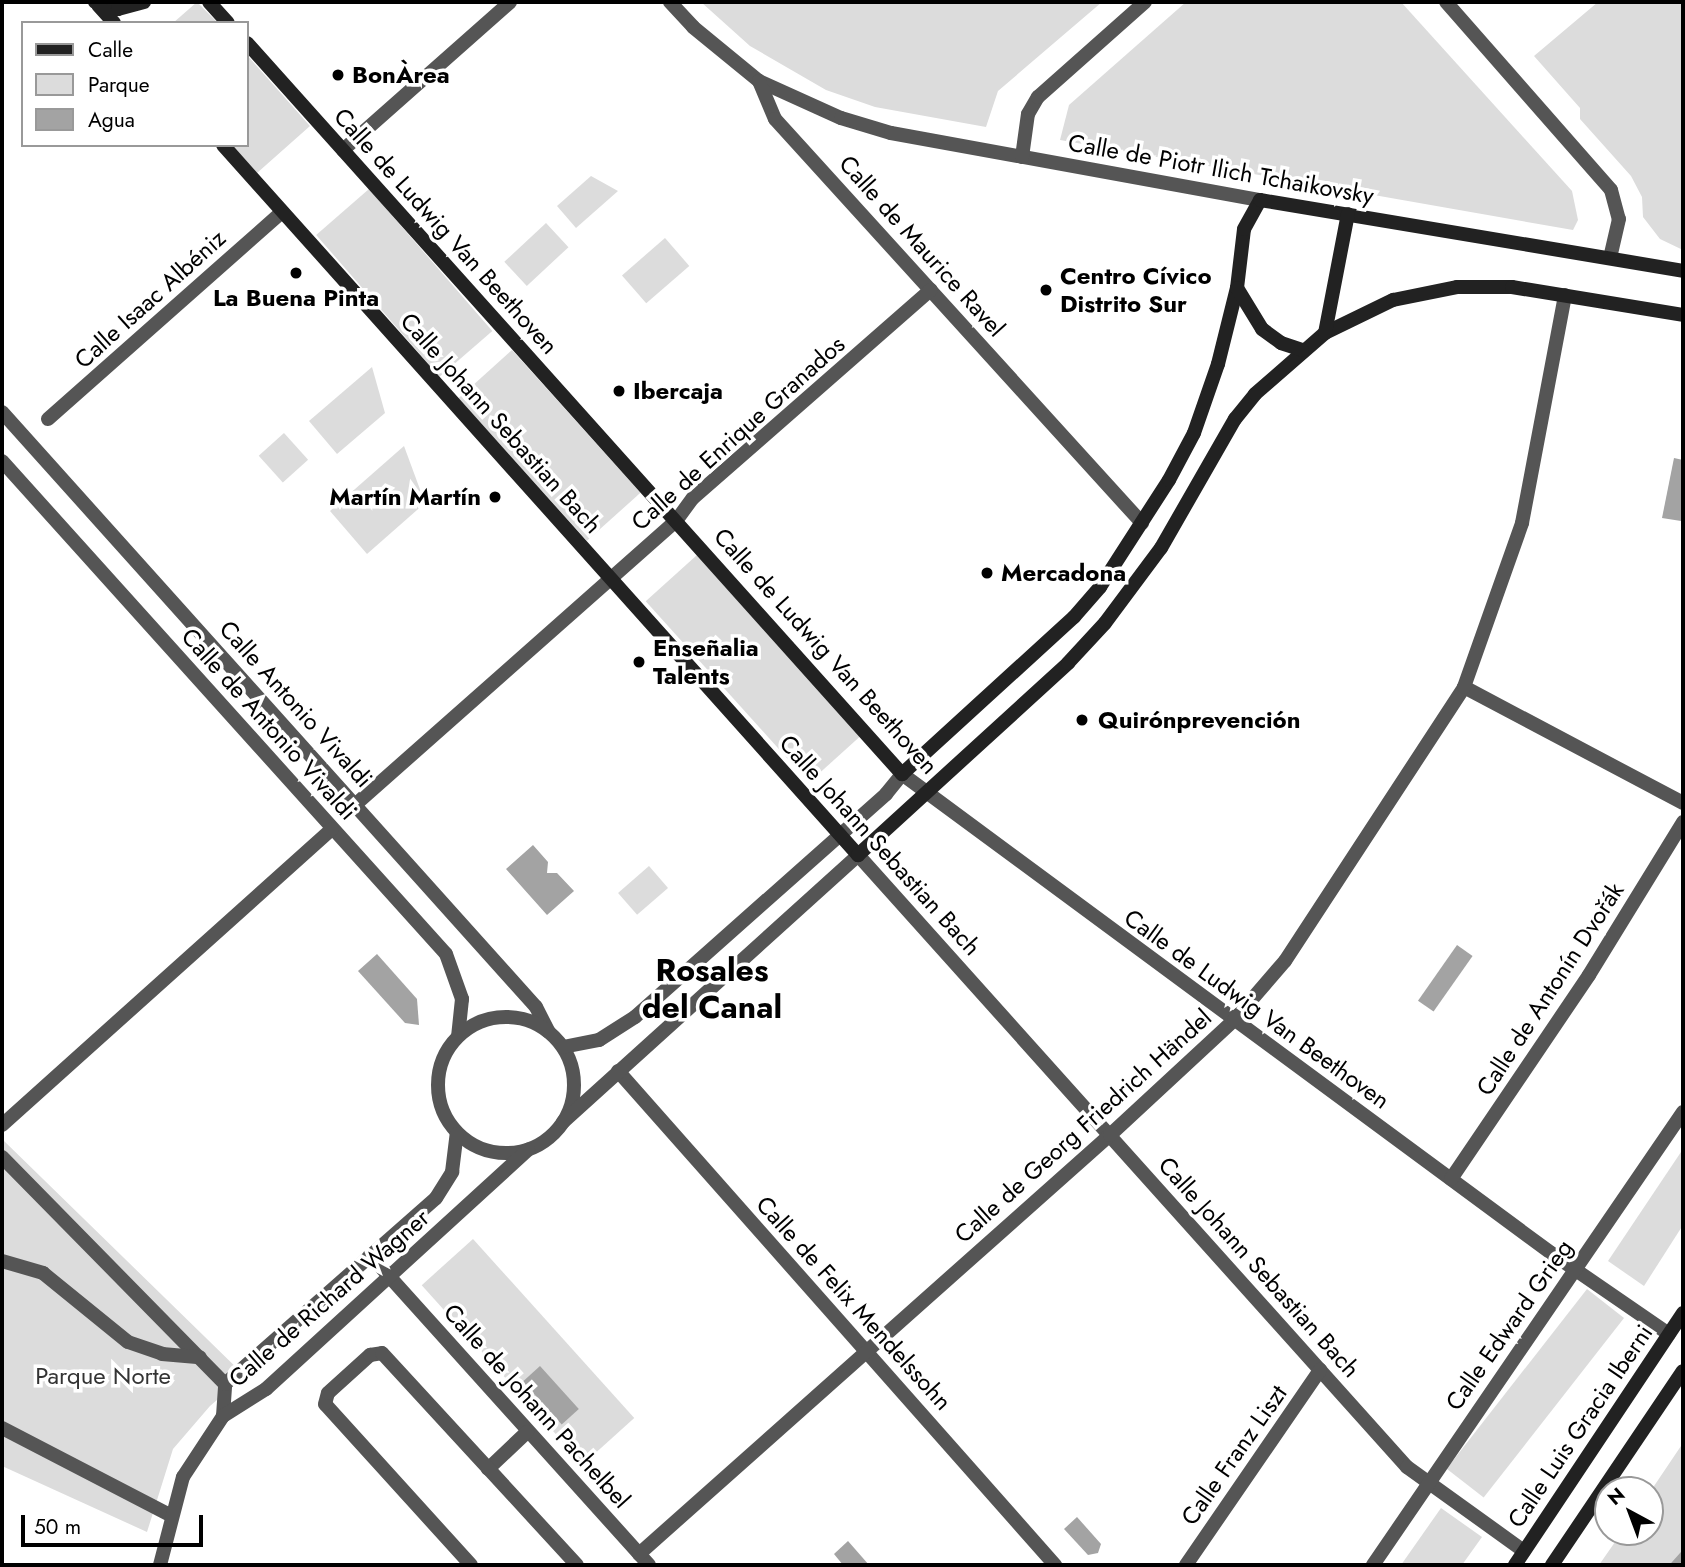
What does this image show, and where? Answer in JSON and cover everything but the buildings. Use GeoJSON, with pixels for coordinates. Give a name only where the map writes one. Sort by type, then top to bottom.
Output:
{"type":"FeatureCollection","features":[{"type":"Feature","properties":{"kind":"street"},"geometry":{"type":"LineString","coordinates":[[95,2],[118,9],[144,2]]}},
{"type":"Feature","properties":{"kind":"street"},"geometry":{"type":"LineString","coordinates":[[95,2],[112,21]]}},
{"type":"Feature","properties":{"kind":"street"},"geometry":{"type":"LineString","coordinates":[[209,2],[226,21]]}},
{"type":"Feature","properties":{"kind":"street"},"geometry":{"type":"LineString","coordinates":[[342,150],[510,2]]}},
{"type":"Feature","properties":{"kind":"street","name":"Calle de Maurice Ravel"},"geometry":{"type":"LineString","coordinates":[[670,2],[694,27],[759,81],[775,119],[1142,523]]}},
{"type":"Feature","properties":{"kind":"street"},"geometry":{"type":"LineString","coordinates":[[1022,157],[1028,114],[1038,97],[1145,2]]}},
{"type":"Feature","properties":{"kind":"street"},"geometry":{"type":"LineString","coordinates":[[1446,2],[1611,190],[1619,219],[1610,257]]}},
{"type":"Feature","properties":{"kind":"street","name":"Calle de Ludwig Van Beethoven"},"geometry":{"type":"LineString","coordinates":[[248,44],[902,774],[924,793],[1451,1179],[1669,1334]]}},
{"type":"Feature","properties":{"kind":"street","name":"Calle de Piotr Ilich Tchaikovsky"},"geometry":{"type":"LineString","coordinates":[[759,81],[807,105],[891,133],[1260,200],[1683,271]]}},
{"type":"Feature","properties":{"kind":"street","name":"Calle Johann Sebastian Bach"},"geometry":{"type":"LineString","coordinates":[[225,147],[1320,1370],[1428,1485],[1524,1551]]}},
{"type":"Feature","properties":{"kind":"street"},"geometry":{"type":"LineString","coordinates":[[563,1047],[599,1040],[627,1024],[839,835],[1074,617],[1142,523],[1194,433],[1218,364],[1237,288],[1244,229],[1260,200]]}},
{"type":"Feature","properties":{"kind":"street","name":"Calle Isaac Albéniz"},"geometry":{"type":"LineString","coordinates":[[48,419],[282,212]]}},
{"type":"Feature","properties":{"kind":"street"},"geometry":{"type":"LineString","coordinates":[[1325,333],[1348,214]]}},
{"type":"Feature","properties":{"kind":"street"},"geometry":{"type":"LineString","coordinates":[[563,1122],[574,1084],[563,1047],[549,1032],[520,1018],[503,1016],[471,1026],[457,1036],[443,1059],[437,1085],[439,1104],[457,1134],[484,1150],[528,1150],[563,1122],[1069,663],[1105,624],[1161,548],[1235,419],[1302,350],[1325,333],[1365,311],[1430,291],[1489,285],[1683,315]]}},
{"type":"Feature","properties":{"kind":"street"},"geometry":{"type":"LineString","coordinates":[[1237,288],[1262,329],[1281,344],[1302,350]]}},
{"type":"Feature","properties":{"kind":"street","name":"Calle de Enrique Granados"},"geometry":{"type":"LineString","coordinates":[[356,804],[676,521],[693,498],[931,290]]}},
{"type":"Feature","properties":{"kind":"street","name":"Calle de Georg Friedrich Händel"},"geometry":{"type":"LineString","coordinates":[[644,1560],[866,1352],[1111,1135],[1234,1020],[1285,961],[1464,687],[1522,523],[1565,295]]}},
{"type":"Feature","properties":{"kind":"street","name":"Calle Antonio Vivaldi"},"geometry":{"type":"LineString","coordinates":[[2,412],[536,1007],[549,1032]]}},
{"type":"Feature","properties":{"kind":"street","name":"Calle de Antonio Vivaldi"},"geometry":{"type":"LineString","coordinates":[[2,461],[446,954],[462,999],[457,1036]]}},
{"type":"Feature","properties":{"kind":"street"},"geometry":{"type":"LineString","coordinates":[[1464,687],[1683,803]]}},
{"type":"Feature","properties":{"kind":"street","name":"Calle de Antonín Dvořák"},"geometry":{"type":"LineString","coordinates":[[1451,1179],[1589,975],[1683,822]]}},
{"type":"Feature","properties":{"kind":"street"},"geometry":{"type":"LineString","coordinates":[[2,1125],[332,829]]}},
{"type":"Feature","properties":{"kind":"street","name":"Calle de Felix Mendelssohn"},"geometry":{"type":"LineString","coordinates":[[618,1071],[1055,1565]]}},
{"type":"Feature","properties":{"kind":"street","name":"Calle Edward Grieg"},"geometry":{"type":"LineString","coordinates":[[1373,1565],[1683,1112]]}},
{"type":"Feature","properties":{"kind":"street","name":"Calle de Richard Wagner"},"geometry":{"type":"LineString","coordinates":[[223,1416],[225,1384],[446,1185],[457,1134]]}},
{"type":"Feature","properties":{"kind":"street","name":"Calle de Richard Wagner"},"geometry":{"type":"LineString","coordinates":[[223,1416],[266,1389],[528,1150]]}},
{"type":"Feature","properties":{"kind":"street"},"geometry":{"type":"LineString","coordinates":[[2,1157],[225,1384]]}},
{"type":"Feature","properties":{"kind":"street","name":"Calle de Johann Pachelbel"},"geometry":{"type":"LineString","coordinates":[[370,1255],[644,1560]]}},
{"type":"Feature","properties":{"kind":"street"},"geometry":{"type":"LineString","coordinates":[[2,1261],[43,1273],[128,1342],[162,1354],[200,1357]]}},
{"type":"Feature","properties":{"kind":"street","name":"Calle Luis Gracia Iberni"},"geometry":{"type":"LineString","coordinates":[[1515,1565],[1683,1312]]}},
{"type":"Feature","properties":{"kind":"street"},"geometry":{"type":"LineString","coordinates":[[471,1565],[325,1404],[328,1393],[370,1354],[382,1353],[577,1565]]}},
{"type":"Feature","properties":{"kind":"street","name":"Calle Franz Liszt"},"geometry":{"type":"LineString","coordinates":[[1186,1565],[1320,1370]]}},
{"type":"Feature","properties":{"kind":"street"},"geometry":{"type":"LineString","coordinates":[[1552,1565],[1683,1371]]}},
{"type":"Feature","properties":{"kind":"street"},"geometry":{"type":"LineString","coordinates":[[160,1565],[183,1477],[223,1416]]}},
{"type":"Feature","properties":{"kind":"street"},"geometry":{"type":"LineString","coordinates":[[2,1428],[172,1516]]}},
{"type":"Feature","properties":{"kind":"street"},"geometry":{"type":"LineString","coordinates":[[488,1469],[527,1432]]}},
{"type":"Feature","properties":{"kind":"green space"},"geometry":{"type":"Polygon","coordinates":[[[197,2],[216,21],[175,21],[197,2]]]}},
{"type":"Feature","properties":{"kind":"green space"},"geometry":{"type":"Polygon","coordinates":[[[701,2],[1102,2],[998,91],[986,127],[875,107],[826,90],[750,46],[701,2]]]}},
{"type":"Feature","properties":{"kind":"green space"},"geometry":{"type":"Polygon","coordinates":[[[1186,2],[1401,2],[1572,191],[1578,220],[1573,230],[1060,140],[1069,105],[1186,2]]]}},
{"type":"Feature","properties":{"kind":"green space"},"geometry":{"type":"Polygon","coordinates":[[[1598,2],[1683,2],[1683,250],[1660,239],[1643,217],[1642,197],[1631,176],[1580,119],[1580,108],[1534,56],[1598,2]]]}},
{"type":"Feature","properties":{"kind":"green space"},"geometry":{"type":"Polygon","coordinates":[[[248,56],[310,126],[257,173],[234,147],[248,147],[248,56]]]}},
{"type":"Feature","properties":{"kind":"green space"},"geometry":{"type":"Polygon","coordinates":[[[591,176],[618,191],[576,228],[557,206],[591,176]]]}},
{"type":"Feature","properties":{"kind":"green space"},"geometry":{"type":"Polygon","coordinates":[[[369,189],[492,331],[440,377],[316,235],[369,189]]]}},
{"type":"Feature","properties":{"kind":"green space"},"geometry":{"type":"Polygon","coordinates":[[[546,223],[569,247],[527,286],[504,262],[546,223]]]}},
{"type":"Feature","properties":{"kind":"green space"},"geometry":{"type":"Polygon","coordinates":[[[665,238],[689,266],[646,303],[622,275],[665,238]]]}},
{"type":"Feature","properties":{"kind":"green space"},"geometry":{"type":"Polygon","coordinates":[[[512,350],[640,493],[587,541],[458,398],[512,350]]]}},
{"type":"Feature","properties":{"kind":"green space"},"geometry":{"type":"Polygon","coordinates":[[[372,367],[385,413],[337,454],[309,421],[372,367]]]}},
{"type":"Feature","properties":{"kind":"green space"},"geometry":{"type":"Polygon","coordinates":[[[284,433],[308,460],[283,483],[259,456],[284,433]]]}},
{"type":"Feature","properties":{"kind":"green space"},"geometry":{"type":"Polygon","coordinates":[[[404,446],[425,503],[367,554],[330,511],[404,446]]]}},
{"type":"Feature","properties":{"kind":"green space"},"geometry":{"type":"Polygon","coordinates":[[[697,555],[860,736],[809,782],[646,601],[697,555]]]}},
{"type":"Feature","properties":{"kind":"green space"},"geometry":{"type":"Polygon","coordinates":[[[649,866],[668,888],[637,915],[618,893],[649,866]]]}},
{"type":"Feature","properties":{"kind":"green space","name":"Parque Norte"},"geometry":{"type":"Polygon","coordinates":[[[2,1139],[245,1376],[210,1406],[173,1449],[147,1532],[2,1466],[2,1139]]]}},
{"type":"Feature","properties":{"kind":"green space"},"geometry":{"type":"Polygon","coordinates":[[[1683,1149],[1683,1225],[1644,1286],[1608,1261],[1683,1149]]]}},
{"type":"Feature","properties":{"kind":"green space"},"geometry":{"type":"Polygon","coordinates":[[[473,1239],[634,1418],[583,1464],[422,1285],[473,1239]]]}},
{"type":"Feature","properties":{"kind":"green space"},"geometry":{"type":"Polygon","coordinates":[[[1587,1289],[1624,1318],[1484,1498],[1447,1469],[1587,1289]]]}},
{"type":"Feature","properties":{"kind":"green space"},"geometry":{"type":"Polygon","coordinates":[[[1683,1443],[1683,1554],[1673,1565],[1599,1565],[1612,1546],[1664,1546],[1664,1476],[1661,1476],[1683,1443]]]}},
{"type":"Feature","properties":{"kind":"green space"},"geometry":{"type":"Polygon","coordinates":[[[1441,1508],[1482,1537],[1462,1565],[1401,1565],[1441,1508]]]}},
{"type":"Feature","properties":{"kind":"water"},"geometry":{"type":"Polygon","coordinates":[[[1674,458],[1683,460],[1681,521],[1662,518],[1674,458]]]}},
{"type":"Feature","properties":{"kind":"water"},"geometry":{"type":"Polygon","coordinates":[[[533,845],[548,862],[547,873],[557,873],[574,891],[547,915],[506,869],[533,845]]]}},
{"type":"Feature","properties":{"kind":"water"},"geometry":{"type":"Polygon","coordinates":[[[1457,945],[1473,956],[1434,1012],[1418,1001],[1457,945]]]}},
{"type":"Feature","properties":{"kind":"water"},"geometry":{"type":"Polygon","coordinates":[[[377,954],[417,999],[419,1025],[405,1023],[358,971],[377,954]]]}},
{"type":"Feature","properties":{"kind":"water"},"geometry":{"type":"Polygon","coordinates":[[[540,1366],[579,1409],[562,1424],[523,1381],[540,1366]]]}},
{"type":"Feature","properties":{"kind":"water"},"geometry":{"type":"Polygon","coordinates":[[[1077,1517],[1101,1544],[1098,1553],[1088,1555],[1064,1529],[1077,1517]]]}},
{"type":"Feature","properties":{"kind":"water"},"geometry":{"type":"Polygon","coordinates":[[[848,1541],[869,1565],[843,1565],[834,1554],[848,1541]]]}},
{"type":"Feature","properties":{"kind":"waterway"},"geometry":{"type":"LineString","coordinates":[[1673,1565],[1683,1554]]}},
{"type":"Feature","properties":{"kind":"place","name":"BonÀrea"},"geometry":{"type":"Point","coordinates":[338,75]}},
{"type":"Feature","properties":{"kind":"place","name":"La Buena Pinta"},"geometry":{"type":"Point","coordinates":[296,273]}},
{"type":"Feature","properties":{"kind":"place","name":"Centro Cívico Distrito Sur"},"geometry":{"type":"Point","coordinates":[1046,290]}},
{"type":"Feature","properties":{"kind":"place","name":"Ibercaja"},"geometry":{"type":"Point","coordinates":[619,391]}},
{"type":"Feature","properties":{"kind":"place","name":"Martín Martín"},"geometry":{"type":"Point","coordinates":[495,497]}},
{"type":"Feature","properties":{"kind":"place","name":"Mercadona"},"geometry":{"type":"Point","coordinates":[987,573]}},
{"type":"Feature","properties":{"kind":"place","name":"Enseñalia Talents"},"geometry":{"type":"Point","coordinates":[639,662]}},
{"type":"Feature","properties":{"kind":"place","name":"Quirónprevención"},"geometry":{"type":"Point","coordinates":[1082,720]}},
{"type":"Feature","properties":{"kind":"district","name":"Rosales del Canal"},"geometry":{"type":"Point","coordinates":[712,990]}}]}
